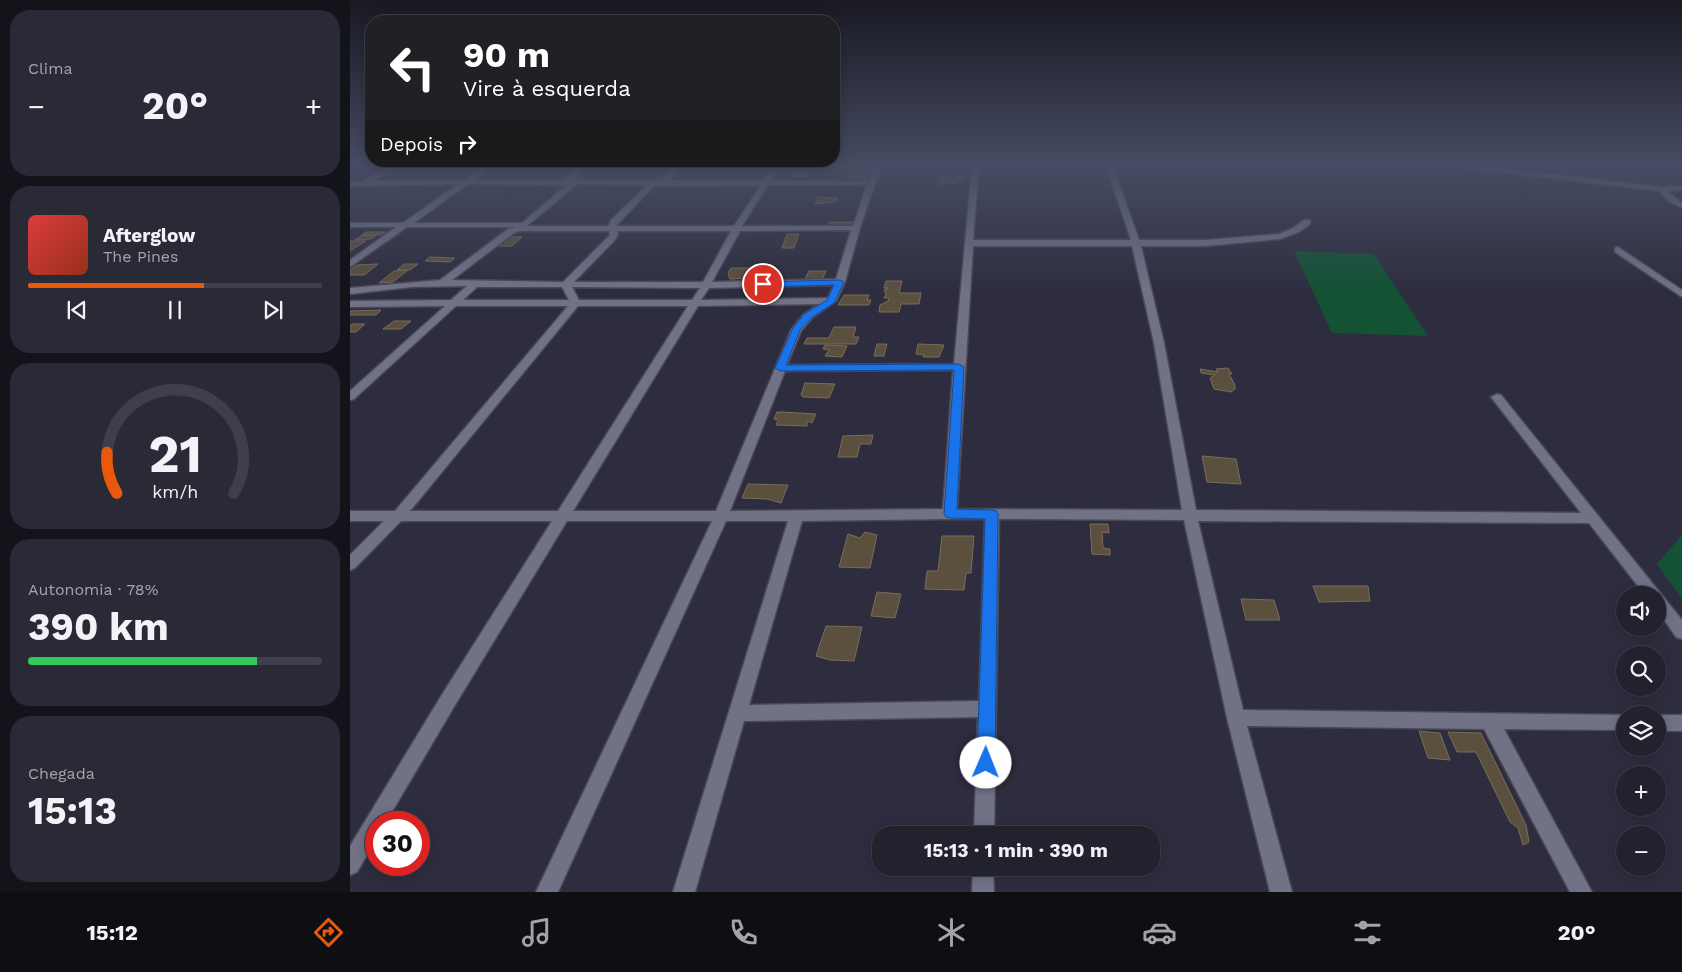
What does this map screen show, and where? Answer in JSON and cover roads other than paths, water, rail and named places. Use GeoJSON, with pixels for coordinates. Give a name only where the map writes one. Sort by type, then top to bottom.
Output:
{"type":"FeatureCollection","features":[{"type":"Feature","properties":{"kind":"street"},"geometry":{"type":"LineString","coordinates":[[350,264],[430,208]]}},
{"type":"Feature","properties":{"kind":"street"},"geometry":{"type":"LineString","coordinates":[[444,282],[511,231],[522,227],[545,208]]}},
{"type":"Feature","properties":{"kind":"street"},"geometry":{"type":"LineString","coordinates":[[565,284],[611,239],[614,235],[612,227],[614,222],[628,208]]}},
{"type":"Feature","properties":{"kind":"street"},"geometry":{"type":"LineString","coordinates":[[350,865],[449,699],[706,285],[750,208]]}},
{"type":"Feature","properties":{"kind":"street"},"geometry":{"type":"LineString","coordinates":[[547,892],[721,516],[796,330],[808,316],[831,301],[840,282],[863,208]]}},
{"type":"Feature","properties":{"kind":"street"},"geometry":{"type":"LineString","coordinates":[[950,514],[971,208]]}},
{"type":"Feature","properties":{"kind":"street"},"geometry":{"type":"LineString","coordinates":[[1124,208],[1136,243],[1159,343],[1190,515],[1236,718],[1281,892]]}},
{"type":"Feature","properties":{"kind":"street"},"geometry":{"type":"LineString","coordinates":[[968,243],[1206,243],[1280,236],[1296,230],[1307,222]]}},
{"type":"Feature","properties":{"kind":"street"},"geometry":{"type":"LineString","coordinates":[[350,225],[614,229],[856,228]]}},
{"type":"Feature","properties":{"kind":"street"},"geometry":{"type":"LineString","coordinates":[[1618,250],[1682,294]]}},
{"type":"Feature","properties":{"kind":"street"},"geometry":{"type":"LineString","coordinates":[[350,291],[406,283],[444,282],[475,284],[706,285],[840,282]]}},
{"type":"Feature","properties":{"kind":"street"},"geometry":{"type":"LineString","coordinates":[[350,397],[475,284]]}},
{"type":"Feature","properties":{"kind":"street"},"geometry":{"type":"LineString","coordinates":[[565,284],[571,292],[575,304]]}},
{"type":"Feature","properties":{"kind":"street"},"geometry":{"type":"LineString","coordinates":[[350,304],[454,302],[694,304],[831,301]]}},
{"type":"Feature","properties":{"kind":"street"},"geometry":{"type":"LineString","coordinates":[[350,564],[399,515],[575,304]]}},
{"type":"Feature","properties":{"kind":"street"},"geometry":{"type":"LineString","coordinates":[[780,368],[959,367]]}},
{"type":"Feature","properties":{"kind":"street"},"geometry":{"type":"LineString","coordinates":[[1497,397],[1647,586]]}},
{"type":"Feature","properties":{"kind":"street"},"geometry":{"type":"LineString","coordinates":[[984,826],[992,514]]}},
{"type":"Feature","properties":{"kind":"street"},"geometry":{"type":"LineString","coordinates":[[350,516],[563,517],[992,514],[1594,518]]}},
{"type":"Feature","properties":{"kind":"street"},"geometry":{"type":"LineString","coordinates":[[684,892],[797,516]]}},
{"type":"Feature","properties":{"kind":"street"},"geometry":{"type":"LineString","coordinates":[[1666,611],[1682,632]]}},
{"type":"Feature","properties":{"kind":"street"},"geometry":{"type":"LineString","coordinates":[[739,713],[987,709]]}},
{"type":"Feature","properties":{"kind":"street"},"geometry":{"type":"LineString","coordinates":[[1236,718],[1616,722]]}},
{"type":"Feature","properties":{"kind":"street"},"geometry":{"type":"LineString","coordinates":[[1489,720],[1581,892]]}},
{"type":"Feature","properties":{"kind":"street"},"geometry":{"type":"LineString","coordinates":[[1666,723],[1682,723]]}},
{"type":"Feature","properties":{"kind":"street"},"geometry":{"type":"LineString","coordinates":[[983,876],[983,892]]}}]}
